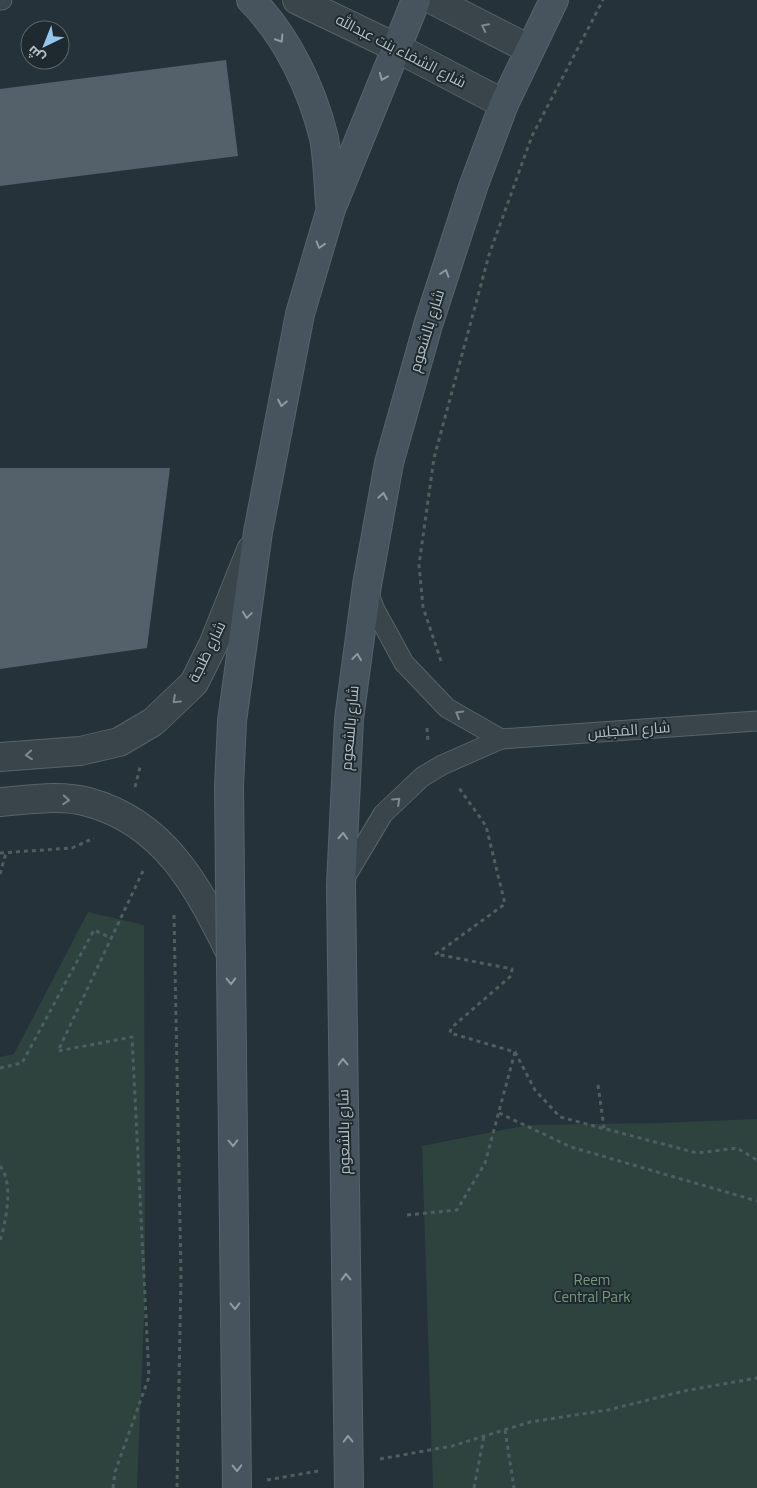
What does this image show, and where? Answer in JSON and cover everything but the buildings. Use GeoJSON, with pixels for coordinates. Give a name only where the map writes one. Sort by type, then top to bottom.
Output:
{"type":"FeatureCollection","features":[{"type":"Feature","properties":{"kind":"main road"},"geometry":{"type":"LineString","coordinates":[[251,0],[264,14],[301,73],[324,139],[331,209]]}},
{"type":"Feature","properties":{"kind":"main road"},"geometry":{"type":"LineString","coordinates":[[250,1485],[230,952],[229,787],[232,720],[258,532],[302,301],[331,209],[395,47],[416,0]]}},
{"type":"Feature","properties":{"kind":"main road","name":"شارع بالشعوم"},"geometry":{"type":"LineString","coordinates":[[349,1488],[341,885],[349,719],[367,586],[389,463],[418,362],[470,196],[504,104],[554,0]]}},
{"type":"Feature","properties":{"kind":"street","name":"شارع الشفاء بنت عبدالله"},"geometry":{"type":"LineString","coordinates":[[297,0],[395,47],[504,104]]}},
{"type":"Feature","properties":{"kind":"street"},"geometry":{"type":"LineString","coordinates":[[433,0],[529,49]]}},
{"type":"Feature","properties":{"kind":"street","name":"شارع طَنجة"},"geometry":{"type":"LineString","coordinates":[[0,758],[80,750],[119,742],[153,722],[194,684],[213,645],[258,532]]}},
{"type":"Feature","properties":{"kind":"street"},"geometry":{"type":"LineString","coordinates":[[0,802],[45,798],[87,802],[132,820],[166,847],[190,878],[230,952]]}},
{"type":"Feature","properties":{"kind":"lane"},"geometry":{"type":"LineString","coordinates":[[367,586],[374,608],[404,663],[447,708],[501,739]]}},
{"type":"Feature","properties":{"kind":"lane","name":"شارع المَجلِس"},"geometry":{"type":"LineString","coordinates":[[341,885],[383,814],[422,778],[442,765],[501,739],[757,721]]}},
{"type":"Feature","properties":{"kind":"path"},"geometry":{"type":"LineString","coordinates":[[443,670],[424,607],[419,564],[434,458],[489,255],[525,154],[532,136],[603,0]]}},
{"type":"Feature","properties":{"kind":"path"},"geometry":{"type":"LineString","coordinates":[[134,795],[140,766]]}},
{"type":"Feature","properties":{"kind":"path"},"geometry":{"type":"LineString","coordinates":[[455,782],[486,826],[505,904],[436,954],[512,969],[511,976],[451,1028],[450,1034],[515,1052],[535,1090],[560,1117],[697,1153],[737,1148],[757,1160]]}},
{"type":"Feature","properties":{"kind":"path"},"geometry":{"type":"LineString","coordinates":[[0,853],[72,848],[90,841],[98,835]]}},
{"type":"Feature","properties":{"kind":"path"},"geometry":{"type":"LineString","coordinates":[[0,874],[6,852]]}},
{"type":"Feature","properties":{"kind":"path"},"geometry":{"type":"LineString","coordinates":[[113,1488],[114,1472],[149,1377],[132,1037],[58,1050],[146,863]]}},
{"type":"Feature","properties":{"kind":"path"},"geometry":{"type":"LineString","coordinates":[[174,908],[181,1276],[177,1488]]}},
{"type":"Feature","properties":{"kind":"path"},"geometry":{"type":"LineString","coordinates":[[0,1068],[22,1063],[94,930],[111,938]]}},
{"type":"Feature","properties":{"kind":"path"},"geometry":{"type":"LineString","coordinates":[[407,1215],[457,1210],[485,1163],[515,1052]]}},
{"type":"Feature","properties":{"kind":"path"},"geometry":{"type":"LineString","coordinates":[[598,1085],[604,1128]]}},
{"type":"Feature","properties":{"kind":"path"},"geometry":{"type":"LineString","coordinates":[[498,1113],[571,1147],[757,1201]]}},
{"type":"Feature","properties":{"kind":"path"},"geometry":{"type":"LineString","coordinates":[[0,1166],[6,1174],[7,1210],[7,1219],[0,1241]]}},
{"type":"Feature","properties":{"kind":"path"},"geometry":{"type":"LineString","coordinates":[[376,1460],[452,1446],[530,1422],[608,1410],[684,1391],[757,1378]]}},
{"type":"Feature","properties":{"kind":"path"},"geometry":{"type":"LineString","coordinates":[[505,1430],[514,1488]]}},
{"type":"Feature","properties":{"kind":"path"},"geometry":{"type":"LineString","coordinates":[[474,1488],[484,1436]]}},
{"type":"Feature","properties":{"kind":"path"},"geometry":{"type":"LineString","coordinates":[[250,1485],[319,1471]]}},
{"type":"Feature","properties":{"kind":"green space"},"geometry":{"type":"Polygon","coordinates":[[[88,912],[144,925],[145,1294],[137,1488],[0,1488],[0,1057],[14,1054],[88,912]]]}},
{"type":"Feature","properties":{"kind":"green space","name":"Reem Central Park"},"geometry":{"type":"Polygon","coordinates":[[[757,1119],[757,1488],[433,1488],[422,1146],[528,1125],[757,1119]]]}}]}
